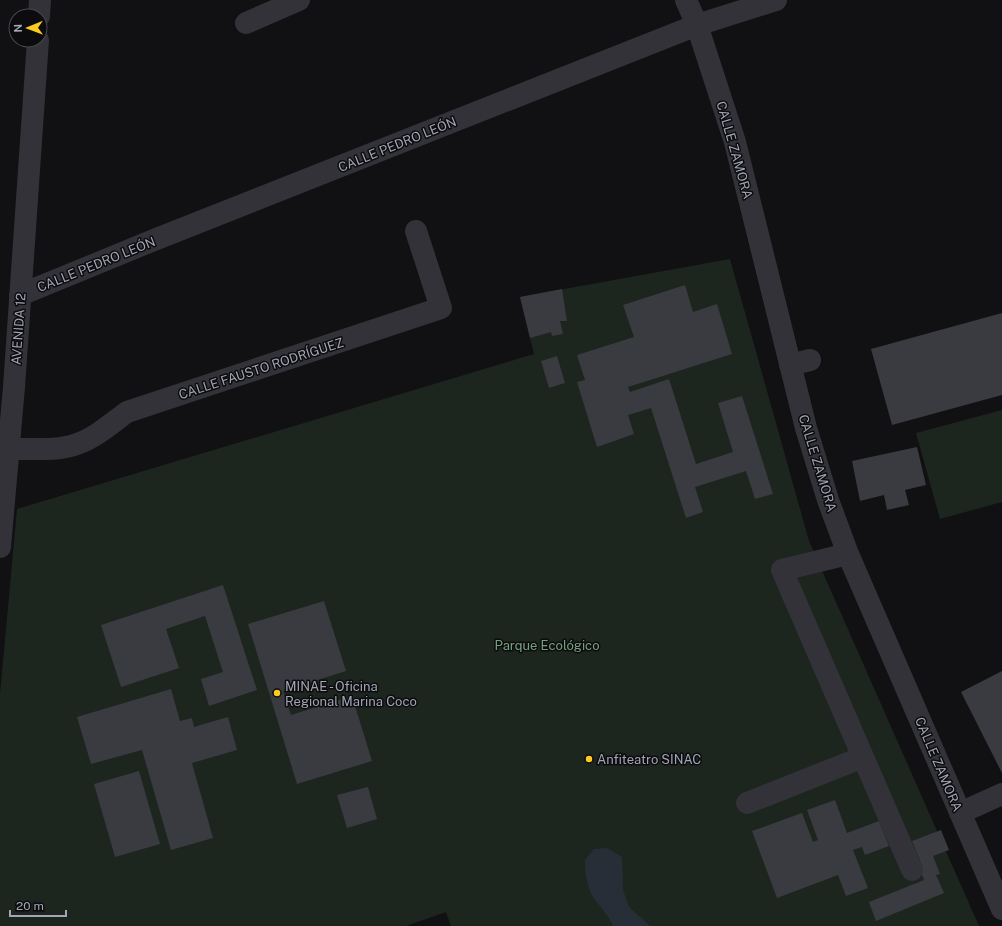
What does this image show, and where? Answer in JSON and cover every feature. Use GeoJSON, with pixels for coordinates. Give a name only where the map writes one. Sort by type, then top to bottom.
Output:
{"type":"FeatureCollection","features":[{"type":"Feature","properties":{"kind":"street"},"geometry":{"type":"LineString","coordinates":[[246,22],[298,0]]}},
{"type":"Feature","properties":{"kind":"street","name":"CALLE ZAMORA"},"geometry":{"type":"LineString","coordinates":[[686,0],[697,25],[735,142],[800,363],[806,428],[828,500],[848,554],[1002,908]]}},
{"type":"Feature","properties":{"kind":"street","name":"CALLE PEDRO LEÓN"},"geometry":{"type":"LineString","coordinates":[[20,295],[154,240],[697,25],[776,0]]}},
{"type":"Feature","properties":{"kind":"street","name":"AVENIDA 12"},"geometry":{"type":"LineString","coordinates":[[0,546],[8,449],[7,387],[20,295],[37,48]]}},
{"type":"Feature","properties":{"kind":"street","name":"CALLE FAUSTO RODRÍGUEZ"},"geometry":{"type":"LineString","coordinates":[[8,449],[54,448],[78,444],[94,435],[127,412],[441,308],[416,231]]}},
{"type":"Feature","properties":{"kind":"street"},"geometry":{"type":"LineString","coordinates":[[848,554],[782,570],[912,870]]}},
{"type":"Feature","properties":{"kind":"street"},"geometry":{"type":"LineString","coordinates":[[747,803],[863,757]]}},
{"type":"Feature","properties":{"kind":"street"},"geometry":{"type":"LineString","coordinates":[[960,813],[1002,794]]}},
{"type":"Feature","properties":{"kind":"green space","name":"Parque Ecológico"},"geometry":{"type":"Polygon","coordinates":[[[730,259],[809,541],[979,926],[451,926],[446,912],[406,926],[0,926],[0,694],[17,509],[534,354],[520,297],[730,259]]]}},
{"type":"Feature","properties":{"kind":"green space"},"geometry":{"type":"Polygon","coordinates":[[[1002,410],[1002,502],[940,519],[916,433],[1002,410]]]}},
{"type":"Feature","properties":{"kind":"shaded area"},"geometry":{"type":"Polygon","coordinates":[[[607,848],[622,857],[623,890],[629,907],[650,926],[613,926],[592,896],[587,881],[585,860],[594,849],[607,848]]]}},
{"type":"Feature","properties":{"kind":"building"},"geometry":{"type":"Polygon","coordinates":[[[685,285],[693,312],[717,304],[732,354],[628,387],[630,392],[669,379],[696,464],[733,452],[718,403],[742,396],[773,494],[755,499],[746,471],[695,487],[703,512],[686,518],[651,408],[628,415],[634,434],[597,447],[577,382],[585,380],[577,355],[634,337],[623,305],[685,285]]]}},
{"type":"Feature","properties":{"kind":"building"},"geometry":{"type":"Polygon","coordinates":[[[562,289],[567,321],[560,321],[563,334],[552,336],[551,332],[530,338],[520,297],[562,289]]]}},
{"type":"Feature","properties":{"kind":"building"},"geometry":{"type":"Polygon","coordinates":[[[1002,313],[1002,395],[892,425],[871,349],[1002,313]]]}},
{"type":"Feature","properties":{"kind":"building"},"geometry":{"type":"Polygon","coordinates":[[[557,356],[565,383],[549,388],[541,361],[557,356]]]}},
{"type":"Feature","properties":{"kind":"building"},"geometry":{"type":"Polygon","coordinates":[[[917,447],[926,485],[905,490],[909,505],[887,510],[884,495],[860,501],[852,461],[917,447]]]}},
{"type":"Feature","properties":{"kind":"building"},"geometry":{"type":"Polygon","coordinates":[[[223,585],[257,690],[209,706],[201,679],[223,672],[205,616],[166,629],[179,668],[121,687],[101,625],[223,585]]]}},
{"type":"Feature","properties":{"kind":"building","name":"MINAE - Oficina Regional Marina Coco"},"geometry":{"type":"Polygon","coordinates":[[[324,601],[346,671],[283,691],[291,715],[352,696],[372,761],[297,784],[248,624],[324,601]]]}},
{"type":"Feature","properties":{"kind":"building"},"geometry":{"type":"Polygon","coordinates":[[[1002,671],[1002,773],[961,692],[1002,671]]]}},
{"type":"Feature","properties":{"kind":"building"},"geometry":{"type":"Polygon","coordinates":[[[171,689],[180,721],[192,718],[194,727],[228,717],[237,750],[192,763],[213,838],[171,850],[142,750],[91,764],[77,717],[171,689]]]}},
{"type":"Feature","properties":{"kind":"building"},"geometry":{"type":"Polygon","coordinates":[[[139,771],[160,844],[115,857],[94,784],[139,771]]]}},
{"type":"Feature","properties":{"kind":"building"},"geometry":{"type":"Polygon","coordinates":[[[368,787],[377,819],[347,828],[337,795],[368,787]]]}},
{"type":"Feature","properties":{"kind":"building"},"geometry":{"type":"Polygon","coordinates":[[[835,800],[847,833],[879,821],[889,846],[865,855],[862,847],[853,850],[868,888],[846,896],[838,875],[777,898],[752,831],[802,813],[813,842],[818,840],[807,810],[835,800]]]}},
{"type":"Feature","properties":{"kind":"building"},"geometry":{"type":"Polygon","coordinates":[[[941,830],[949,850],[933,856],[940,874],[936,875],[944,893],[876,921],[869,902],[924,880],[918,864],[921,863],[912,841],[941,830]]]}},
{"type":"Feature","properties":{"kind":"place","name":"MINAE - Oficina Regional Marina Coco"},"geometry":{"type":"Point","coordinates":[277,693]}},
{"type":"Feature","properties":{"kind":"place","name":"Anfiteatro SINAC"},"geometry":{"type":"Point","coordinates":[589,759]}}]}
